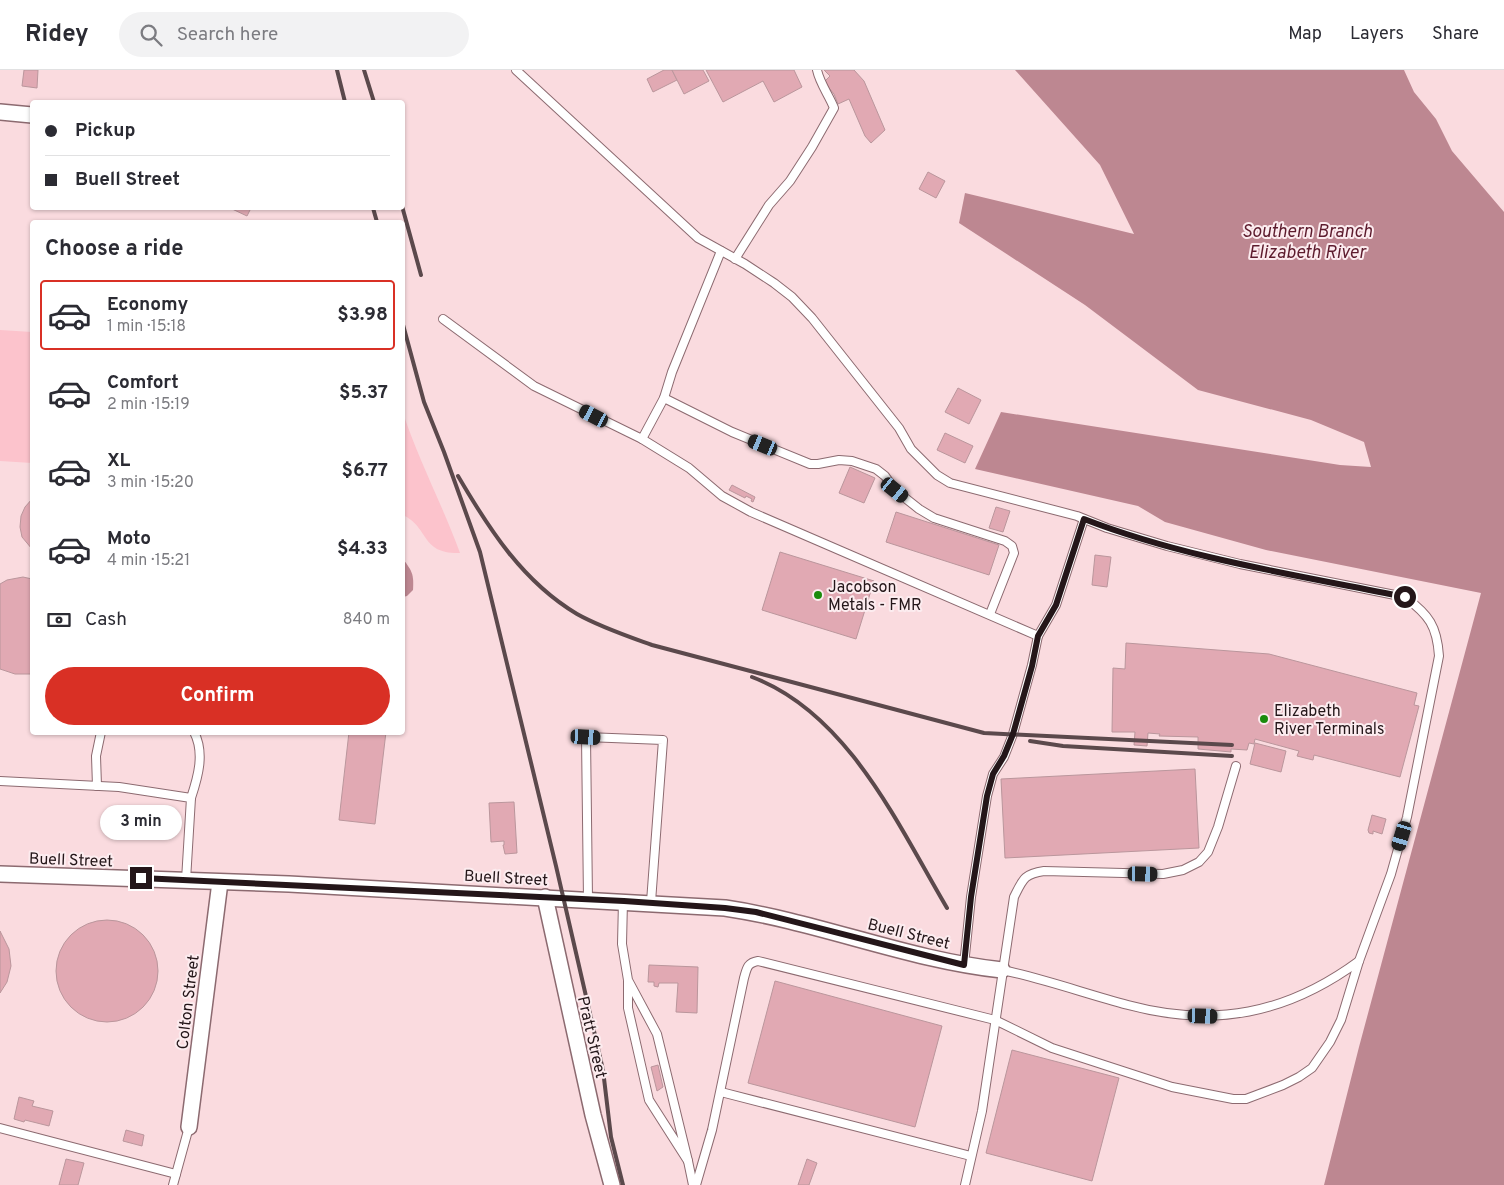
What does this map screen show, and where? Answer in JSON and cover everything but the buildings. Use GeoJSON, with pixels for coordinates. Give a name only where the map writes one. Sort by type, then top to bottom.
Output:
{"type":"FeatureCollection","features":[{"type":"Feature","properties":{"kind":"street"},"geometry":{"type":"LineString","coordinates":[[0,112],[30,115]]}},
{"type":"Feature","properties":{"kind":"street","name":"Buell Street"},"geometry":{"type":"LineString","coordinates":[[0,874],[186,880],[545,896],[725,908],[756,912],[964,965],[1002,970]]}},
{"type":"Feature","properties":{"kind":"street","name":"Colton Street"},"geometry":{"type":"LineString","coordinates":[[189,1127],[220,882]]}},
{"type":"Feature","properties":{"kind":"street","name":"Pratt Street"},"geometry":{"type":"LineString","coordinates":[[545,896],[593,1115],[612,1185]]}},
{"type":"Feature","properties":{"kind":"lane"},"geometry":{"type":"LineString","coordinates":[[516,70],[698,238],[774,283],[805,311],[899,428],[911,449],[937,475],[950,483],[1084,519],[1107,528],[1176,548],[1240,564],[1405,597],[1421,609],[1434,625],[1438,639],[1439,656],[1407,817],[1391,874],[1359,961],[1341,1020],[1330,1042],[1312,1068],[1283,1085],[1246,1098],[1233,1099],[1172,1087],[1052,1048],[996,1020],[758,961],[752,962],[747,966],[712,1130],[695,1185]]}},
{"type":"Feature","properties":{"kind":"lane"},"geometry":{"type":"LineString","coordinates":[[735,259],[769,205],[790,181],[834,108],[829,94],[820,81],[817,70]]}},
{"type":"Feature","properties":{"kind":"lane"},"geometry":{"type":"LineString","coordinates":[[642,439],[664,398],[672,372],[721,251]]}},
{"type":"Feature","properties":{"kind":"lane"},"geometry":{"type":"LineString","coordinates":[[443,319],[534,386],[642,439],[689,468],[722,496],[751,512],[1038,636]]}},
{"type":"Feature","properties":{"kind":"lane"},"geometry":{"type":"LineString","coordinates":[[664,398],[732,432],[810,464],[840,460],[852,461],[876,469],[885,476],[895,490],[934,518],[1005,541],[1012,546],[1014,553],[990,614]]}},
{"type":"Feature","properties":{"kind":"lane"},"geometry":{"type":"LineString","coordinates":[[964,965],[971,897],[987,796],[993,774],[1004,756],[1013,734],[1032,666],[1038,636],[1056,605],[1084,519]]}},
{"type":"Feature","properties":{"kind":"lane"},"geometry":{"type":"LineString","coordinates":[[97,786],[96,756],[100,735]]}},
{"type":"Feature","properties":{"kind":"lane"},"geometry":{"type":"LineString","coordinates":[[186,880],[191,798],[198,776],[199,756],[198,741],[195,735]]}},
{"type":"Feature","properties":{"kind":"lane"},"geometry":{"type":"LineString","coordinates":[[588,899],[586,737],[662,740],[651,902]]}},
{"type":"Feature","properties":{"kind":"lane"},"geometry":{"type":"LineString","coordinates":[[965,1185],[982,1111],[1014,897],[1023,879],[1031,873],[1044,871],[1163,874],[1183,870],[1199,862],[1208,852],[1218,827],[1236,766]]}},
{"type":"Feature","properties":{"kind":"lane"},"geometry":{"type":"LineString","coordinates":[[0,781],[119,787],[191,798]]}},
{"type":"Feature","properties":{"kind":"lane"},"geometry":{"type":"LineString","coordinates":[[624,901],[622,944],[628,980],[628,1008],[649,1100],[688,1160]]}},
{"type":"Feature","properties":{"kind":"lane"},"geometry":{"type":"LineString","coordinates":[[1002,970],[1129,1006],[1165,1013],[1217,1016],[1248,1012],[1300,996],[1324,985],[1359,961]]}},
{"type":"Feature","properties":{"kind":"lane"},"geometry":{"type":"LineString","coordinates":[[628,980],[657,1034],[695,1185]]}},
{"type":"Feature","properties":{"kind":"lane"},"geometry":{"type":"LineString","coordinates":[[721,1092],[971,1156]]}},
{"type":"Feature","properties":{"kind":"lane"},"geometry":{"type":"LineString","coordinates":[[173,1185],[189,1127]]}},
{"type":"Feature","properties":{"kind":"lane"},"geometry":{"type":"LineString","coordinates":[[0,1128],[176,1174]]}},
{"type":"Feature","properties":{"kind":"shaded area"},"geometry":{"type":"Polygon","coordinates":[[[0,330],[30,332],[30,463],[0,461],[0,330]]]}},
{"type":"Feature","properties":{"kind":"shaded area"},"geometry":{"type":"Polygon","coordinates":[[[405,418],[460,553],[447,552],[432,545],[412,520],[405,516],[405,418]]]}},
{"type":"Feature","properties":{"kind":"water","name":"Southern Branch Elizabeth River"},"geometry":{"type":"Polygon","coordinates":[[[1015,70],[1404,70],[1414,92],[1436,119],[1452,151],[1504,212],[1504,1185],[1324,1185],[1359,1047],[1481,593],[1266,550],[1165,522],[1138,506],[975,469],[1001,412],[1340,465],[1371,467],[1364,442],[1311,420],[1198,390],[1085,305],[959,223],[965,193],[1134,234],[1100,165],[1015,70]]]}},
{"type":"Feature","properties":{"kind":"water"},"geometry":{"type":"Polygon","coordinates":[[[405,562],[413,576],[413,590],[405,596],[405,562]]]}},
{"type":"Feature","properties":{"kind":"railway"},"geometry":{"type":"LineString","coordinates":[[337,70],[344,100]]}},
{"type":"Feature","properties":{"kind":"railway"},"geometry":{"type":"LineString","coordinates":[[364,70],[373,100]]}},
{"type":"Feature","properties":{"kind":"railway"},"geometry":{"type":"LineString","coordinates":[[374,210],[376,220]]}},
{"type":"Feature","properties":{"kind":"railway"},"geometry":{"type":"LineString","coordinates":[[403,210],[421,275]]}},
{"type":"Feature","properties":{"kind":"railway"},"geometry":{"type":"LineString","coordinates":[[405,332],[424,402],[480,552],[603,1070],[611,1137],[623,1185]]}},
{"type":"Feature","properties":{"kind":"railway"},"geometry":{"type":"LineString","coordinates":[[458,476],[495,535],[540,586],[558,601],[586,619],[652,645],[984,733],[1232,745]]}},
{"type":"Feature","properties":{"kind":"railway"},"geometry":{"type":"LineString","coordinates":[[752,677],[786,694],[816,717],[843,744],[889,808],[947,908]]}},
{"type":"Feature","properties":{"kind":"railway"},"geometry":{"type":"LineString","coordinates":[[1030,741],[1063,746],[1232,756]]}},
{"type":"Feature","properties":{"kind":"place","name":"Jacobson Metals - FMR"},"geometry":{"type":"Point","coordinates":[818,595]}},
{"type":"Feature","properties":{"kind":"place","name":"Elizabeth River Terminals"},"geometry":{"type":"Point","coordinates":[1264,719]}},
{"type":"Feature","properties":{"kind":"route"},"geometry":{"type":"LineString","coordinates":[[141,878],[545,896],[725,908],[756,912],[964,965],[971,897],[987,796],[993,774],[1004,756],[1013,734],[1032,666],[1038,636],[1056,605],[1084,519],[1167,546],[1240,564],[1405,597]]}}]}
